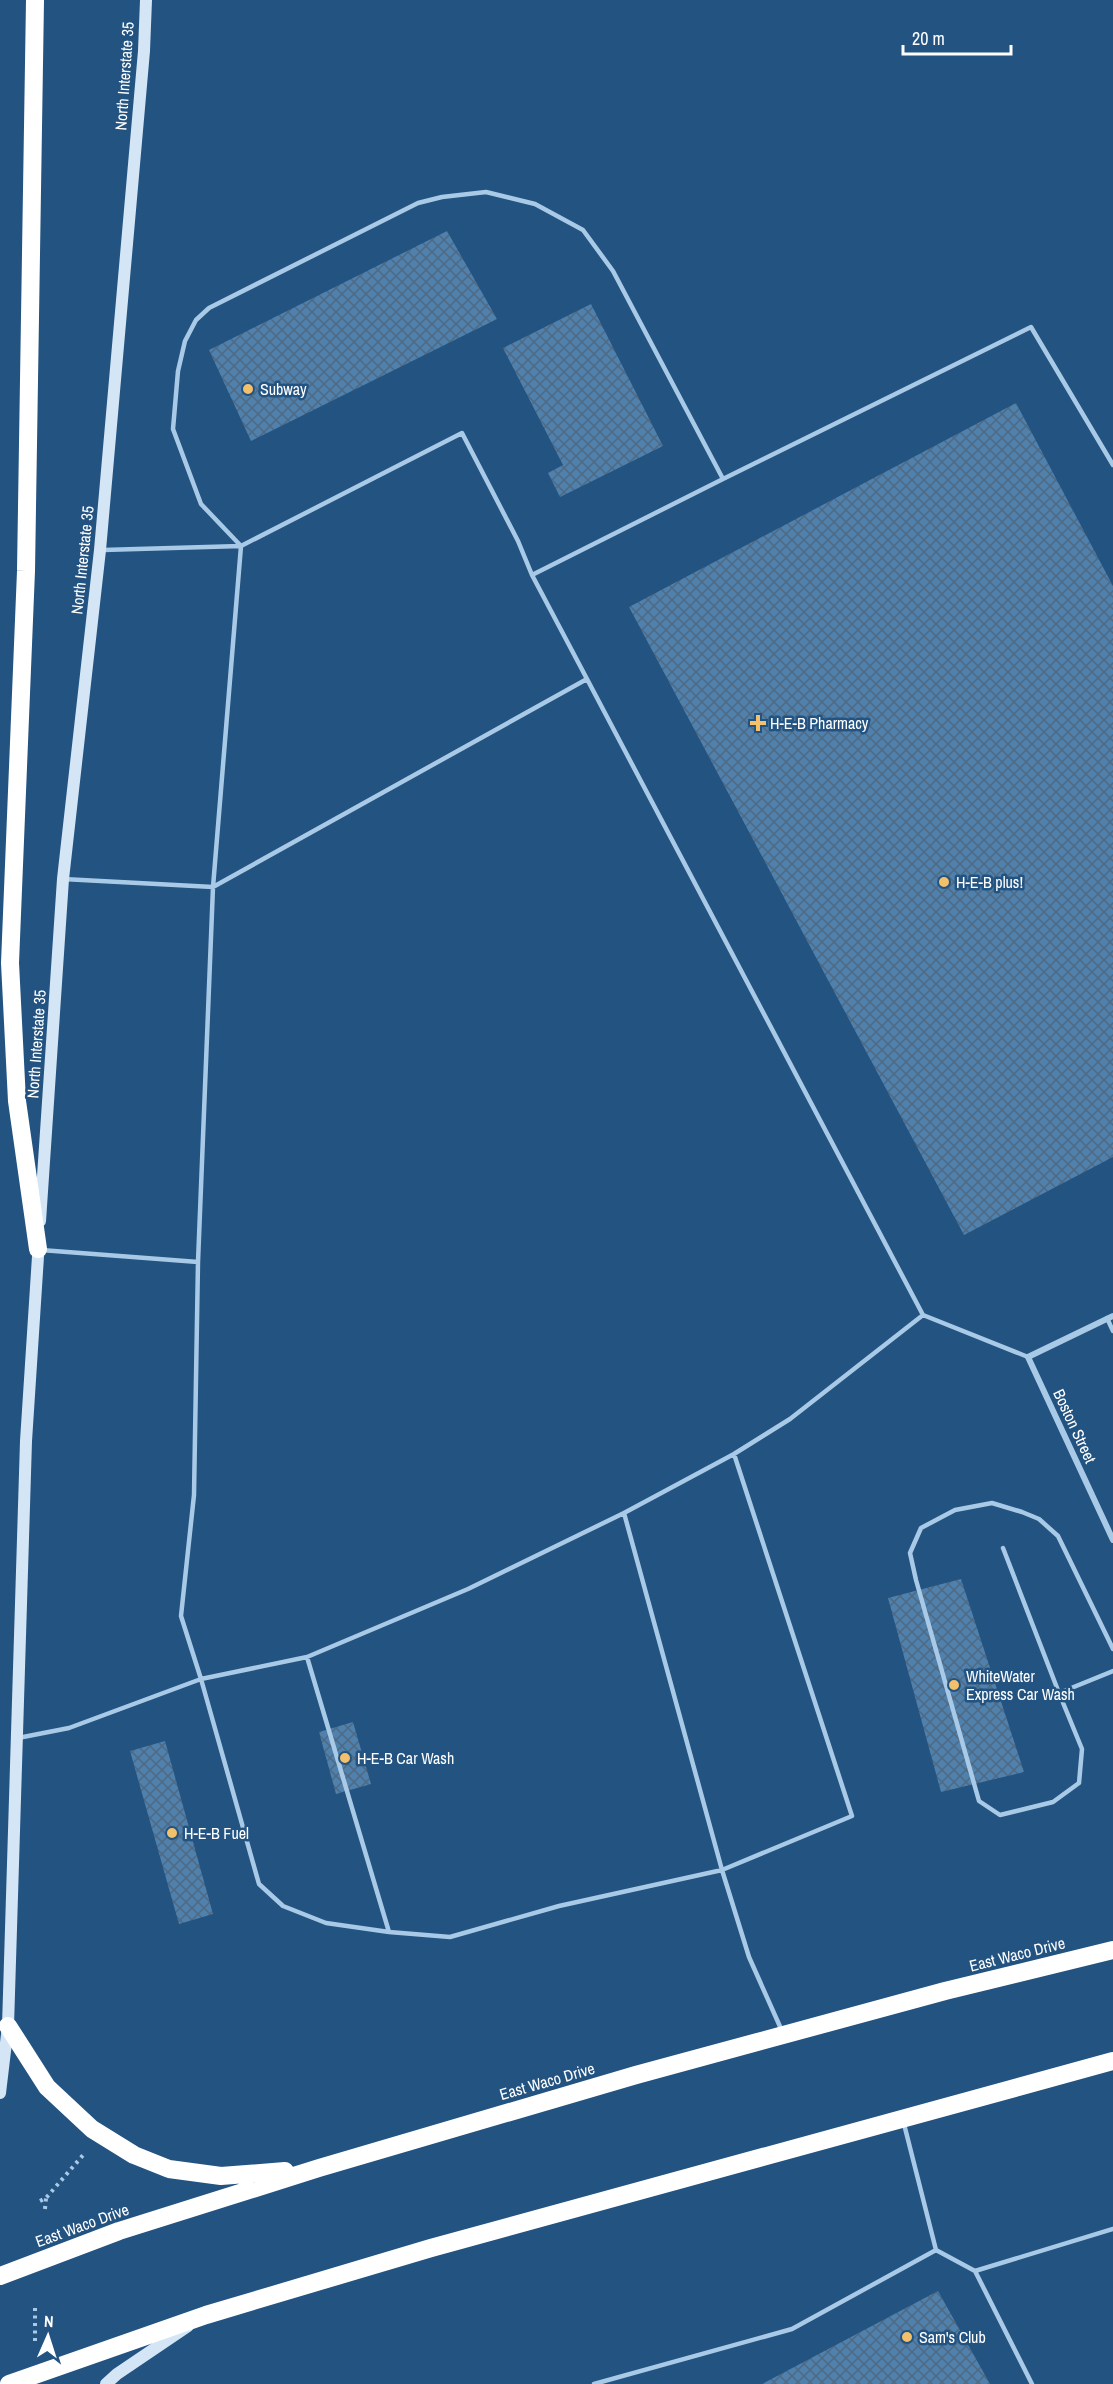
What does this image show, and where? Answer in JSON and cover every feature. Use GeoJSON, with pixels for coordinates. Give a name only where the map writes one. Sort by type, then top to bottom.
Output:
{"type":"FeatureCollection","features":[{"type":"Feature","properties":{"kind":"highway"},"geometry":{"type":"LineString","coordinates":[[35,0],[26,571],[10,963],[17,1101],[38,1249]]}},
{"type":"Feature","properties":{"kind":"highway","name":"East Waco Drive"},"geometry":{"type":"LineString","coordinates":[[0,2276],[119,2231],[319,2168],[636,2075],[945,1991],[1113,1950]]}},
{"type":"Feature","properties":{"kind":"highway"},"geometry":{"type":"LineString","coordinates":[[8,2026],[46,2087],[92,2128],[134,2155],[169,2169],[221,2176],[319,2168]]}},
{"type":"Feature","properties":{"kind":"highway"},"geometry":{"type":"LineString","coordinates":[[9,2384],[206,2315],[431,2248],[1113,2061]]}},
{"type":"Feature","properties":{"kind":"main road","name":"North Interstate 35"},"geometry":{"type":"LineString","coordinates":[[0,2092],[8,2026],[15,1739],[26,1441],[63,879],[100,550],[144,51],[146,0]]}},
{"type":"Feature","properties":{"kind":"main road"},"geometry":{"type":"LineString","coordinates":[[0,2046],[8,2026]]}},
{"type":"Feature","properties":{"kind":"main road"},"geometry":{"type":"LineString","coordinates":[[106,2384],[117,2374],[206,2315]]}},
{"type":"Feature","properties":{"kind":"street"},"geometry":{"type":"LineString","coordinates":[[1028,1357],[1110,1317]]}},
{"type":"Feature","properties":{"kind":"street","name":"Boston Street"},"geometry":{"type":"LineString","coordinates":[[1028,1357],[1113,1540]]}},
{"type":"Feature","properties":{"kind":"lane"},"geometry":{"type":"LineString","coordinates":[[723,478],[613,271],[583,230],[535,204],[486,192],[442,197],[418,203],[209,308],[196,320],[185,341],[180,361],[173,429],[201,504],[241,546],[213,887],[198,1262],[194,1495],[181,1616],[259,1884],[283,1906],[326,1923],[389,1932],[450,1937],[559,1906],[722,1870],[852,1816],[734,1455]]}},
{"type":"Feature","properties":{"kind":"lane"},"geometry":{"type":"LineString","coordinates":[[532,575],[723,478],[1031,327],[1113,465]]}},
{"type":"Feature","properties":{"kind":"lane"},"geometry":{"type":"LineString","coordinates":[[100,550],[241,546],[462,433],[518,541],[532,575],[923,1315],[1028,1357]]}},
{"type":"Feature","properties":{"kind":"lane"},"geometry":{"type":"LineString","coordinates":[[63,879],[213,887],[587,679]]}},
{"type":"Feature","properties":{"kind":"lane"},"geometry":{"type":"LineString","coordinates":[[38,1249],[198,1262]]}},
{"type":"Feature","properties":{"kind":"lane"},"geometry":{"type":"LineString","coordinates":[[15,1739],[69,1728],[201,1679],[307,1657],[468,1589],[734,1455],[800,1412],[923,1315]]}},
{"type":"Feature","properties":{"kind":"lane"},"geometry":{"type":"LineString","coordinates":[[1110,1317],[1113,1331]]}},
{"type":"Feature","properties":{"kind":"lane"},"geometry":{"type":"LineString","coordinates":[[1003,1548],[1082,1749],[1078,1783],[1053,1802],[1000,1815],[979,1801],[910,1552],[921,1528],[955,1510],[992,1503],[1039,1519],[1058,1536],[1113,1649]]}},
{"type":"Feature","properties":{"kind":"lane"},"geometry":{"type":"LineString","coordinates":[[624,1512],[722,1870],[749,1957],[784,2036]]}},
{"type":"Feature","properties":{"kind":"lane"},"geometry":{"type":"LineString","coordinates":[[307,1657],[389,1932]]}},
{"type":"Feature","properties":{"kind":"lane"},"geometry":{"type":"LineString","coordinates":[[1059,1693],[1113,1671]]}},
{"type":"Feature","properties":{"kind":"lane"},"geometry":{"type":"LineString","coordinates":[[903,2119],[936,2250],[975,2271],[1032,2384]]}},
{"type":"Feature","properties":{"kind":"lane"},"geometry":{"type":"LineString","coordinates":[[975,2271],[1113,2229]]}},
{"type":"Feature","properties":{"kind":"lane"},"geometry":{"type":"LineString","coordinates":[[594,2384],[792,2329],[936,2250]]}},
{"type":"Feature","properties":{"kind":"path"},"geometry":{"type":"LineString","coordinates":[[40,2201],[46,2198],[87,2151]]}},
{"type":"Feature","properties":{"kind":"path"},"geometry":{"type":"LineString","coordinates":[[45,2209],[46,2198]]}},
{"type":"Feature","properties":{"kind":"path"},"geometry":{"type":"LineString","coordinates":[[35,2308],[35,2345]]}},
{"type":"Feature","properties":{"kind":"building"},"geometry":{"type":"Polygon","coordinates":[[[447,231],[497,319],[251,441],[209,350],[447,231]]]}},
{"type":"Feature","properties":{"kind":"building"},"geometry":{"type":"Polygon","coordinates":[[[591,304],[663,446],[560,497],[548,473],[563,465],[503,348],[591,304]]]}},
{"type":"Feature","properties":{"kind":"building","name":"H-E-B plus!"},"geometry":{"type":"Polygon","coordinates":[[[1016,403],[1113,586],[1113,1157],[964,1235],[629,607],[1016,403]]]}},
{"type":"Feature","properties":{"kind":"building","name":"WhiteWater Express Car Wash"},"geometry":{"type":"Polygon","coordinates":[[[961,1579],[1024,1772],[941,1792],[888,1598],[961,1579]]]}},
{"type":"Feature","properties":{"kind":"building","name":"H-E-B Car Wash"},"geometry":{"type":"Polygon","coordinates":[[[353,1722],[371,1784],[336,1794],[319,1732],[353,1722]]]}},
{"type":"Feature","properties":{"kind":"building","name":"H-E-B Fuel"},"geometry":{"type":"Polygon","coordinates":[[[165,1741],[213,1914],[179,1924],[130,1751],[165,1741]]]}},
{"type":"Feature","properties":{"kind":"building","name":"Sam's Club"},"geometry":{"type":"Polygon","coordinates":[[[938,2291],[990,2384],[762,2384],[938,2291]]]}},
{"type":"Feature","properties":{"kind":"place","name":"Subway"},"geometry":{"type":"Point","coordinates":[248,389]}},
{"type":"Feature","properties":{"kind":"place","name":"H-E-B Pharmacy"},"geometry":{"type":"Point","coordinates":[758,723]}},
{"type":"Feature","properties":{"kind":"place","name":"H-E-B plus!"},"geometry":{"type":"Point","coordinates":[944,882]}},
{"type":"Feature","properties":{"kind":"place","name":"WhiteWater Express Car Wash"},"geometry":{"type":"Point","coordinates":[954,1685]}},
{"type":"Feature","properties":{"kind":"place","name":"H-E-B Car Wash"},"geometry":{"type":"Point","coordinates":[345,1758]}},
{"type":"Feature","properties":{"kind":"place","name":"H-E-B Fuel"},"geometry":{"type":"Point","coordinates":[172,1833]}},
{"type":"Feature","properties":{"kind":"place","name":"Sam's Club"},"geometry":{"type":"Point","coordinates":[907,2337]}}]}
